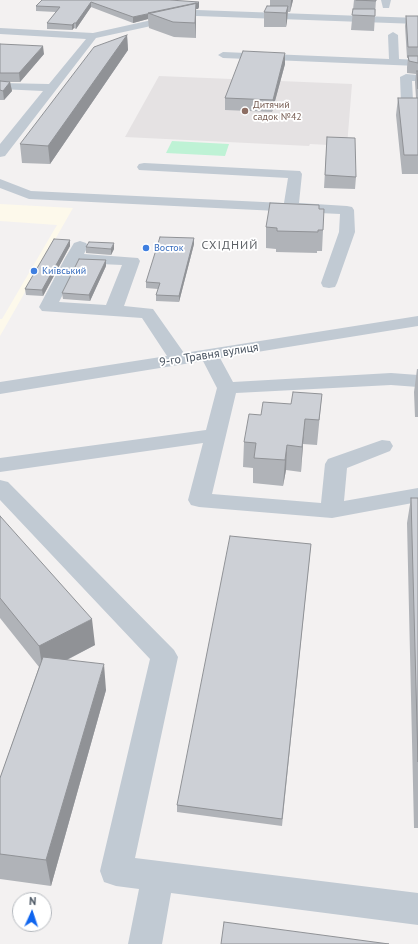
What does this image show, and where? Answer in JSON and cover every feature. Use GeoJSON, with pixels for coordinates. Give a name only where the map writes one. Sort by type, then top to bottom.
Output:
{"type":"FeatureCollection","features":[{"type":"Feature","properties":{"kind":"street"},"geometry":{"type":"LineString","coordinates":[[265,6],[418,13]]}},
{"type":"Feature","properties":{"kind":"street"},"geometry":{"type":"LineString","coordinates":[[0,31],[93,36],[197,13],[418,21]]}},
{"type":"Feature","properties":{"kind":"street"},"geometry":{"type":"LineString","coordinates":[[204,24],[250,15]]}},
{"type":"Feature","properties":{"kind":"street"},"geometry":{"type":"LineString","coordinates":[[393,35],[394,62]]}},
{"type":"Feature","properties":{"kind":"street"},"geometry":{"type":"LineString","coordinates":[[0,153],[93,36]]}},
{"type":"Feature","properties":{"kind":"street"},"geometry":{"type":"LineString","coordinates":[[83,48],[106,44]]}},
{"type":"Feature","properties":{"kind":"street"},"geometry":{"type":"LineString","coordinates":[[223,55],[418,63]]}},
{"type":"Feature","properties":{"kind":"street"},"geometry":{"type":"LineString","coordinates":[[418,78],[406,77],[407,103],[418,107]]}},
{"type":"Feature","properties":{"kind":"street"},"geometry":{"type":"LineString","coordinates":[[0,86],[52,88]]}},
{"type":"Feature","properties":{"kind":"street"},"geometry":{"type":"LineString","coordinates":[[0,132],[16,133]]}},
{"type":"Feature","properties":{"kind":"street"},"geometry":{"type":"LineString","coordinates":[[144,167],[295,174],[291,208]]}},
{"type":"Feature","properties":{"kind":"street"},"geometry":{"type":"LineString","coordinates":[[0,184],[29,195],[347,210],[347,232],[329,284]]}},
{"type":"Feature","properties":{"kind":"street"},"geometry":{"type":"LineString","coordinates":[[113,311],[132,261],[77,252],[48,307],[113,311],[147,313],[179,360]]}},
{"type":"Feature","properties":{"kind":"street","name":"9-го Травня вулиця"},"geometry":{"type":"LineString","coordinates":[[0,388],[418,321]]}},
{"type":"Feature","properties":{"kind":"street"},"geometry":{"type":"LineString","coordinates":[[209,354],[227,388],[199,500],[332,512],[418,495]]}},
{"type":"Feature","properties":{"kind":"street"},"geometry":{"type":"LineString","coordinates":[[227,388],[391,379],[418,381]]}},
{"type":"Feature","properties":{"kind":"street"},"geometry":{"type":"LineString","coordinates":[[0,465],[215,435]]}},
{"type":"Feature","properties":{"kind":"street"},"geometry":{"type":"LineString","coordinates":[[332,512],[336,464],[382,446]]}},
{"type":"Feature","properties":{"kind":"street"},"geometry":{"type":"LineString","coordinates":[[0,487],[9,504],[164,657],[116,871],[418,909]]}},
{"type":"Feature","properties":{"kind":"street"},"geometry":{"type":"LineString","coordinates":[[146,944],[158,876]]}},
{"type":"Feature","properties":{"kind":"shaded area","name":"Дитячий садок №42"},"geometry":{"type":"Polygon","coordinates":[[[159,76],[352,84],[347,146],[310,144],[309,146],[125,137],[159,76]]]}},
{"type":"Feature","properties":{"kind":"shaded area","name":"Київський"},"geometry":{"type":"Polygon","coordinates":[[[0,204],[73,208],[0,336],[0,319],[2,319],[57,225],[0,221],[0,204]]]}},
{"type":"Feature","properties":{"kind":"green space"},"geometry":{"type":"Polygon","coordinates":[[[172,141],[229,144],[225,156],[166,153],[172,141]]]}},
{"type":"Feature","properties":{"kind":"building"},"geometry":{"type":"Polygon","coordinates":[[[42,0],[170,0],[199,2],[133,17],[91,2],[76,23],[72,25],[47,23],[60,7],[36,6],[42,0]]]}},
{"type":"Feature","properties":{"kind":"building"},"geometry":{"type":"Polygon","coordinates":[[[196,3],[195,23],[173,22],[148,13],[196,3]]]}},
{"type":"Feature","properties":{"kind":"building"},"geometry":{"type":"Polygon","coordinates":[[[267,6],[288,6],[286,13],[264,12],[267,6]]]}},
{"type":"Feature","properties":{"kind":"building"},"geometry":{"type":"Polygon","coordinates":[[[353,9],[375,9],[375,16],[352,15],[353,9]]]}},
{"type":"Feature","properties":{"kind":"building"},"geometry":{"type":"Polygon","coordinates":[[[406,16],[418,16],[418,47],[408,47],[406,16]]]}},
{"type":"Feature","properties":{"kind":"building"},"geometry":{"type":"Polygon","coordinates":[[[127,35],[48,146],[20,144],[94,47],[127,35]]]}},
{"type":"Feature","properties":{"kind":"building"},"geometry":{"type":"Polygon","coordinates":[[[0,44],[43,46],[19,73],[0,73],[0,44]]]}},
{"type":"Feature","properties":{"kind":"building"},"geometry":{"type":"Polygon","coordinates":[[[243,51],[285,53],[273,100],[225,98],[243,51]]]}},
{"type":"Feature","properties":{"kind":"building"},"geometry":{"type":"Polygon","coordinates":[[[408,56],[418,56],[418,63],[409,61],[408,56]]]}},
{"type":"Feature","properties":{"kind":"building"},"geometry":{"type":"Polygon","coordinates":[[[0,81],[10,82],[3,91],[0,90],[0,81]]]}},
{"type":"Feature","properties":{"kind":"building"},"geometry":{"type":"Polygon","coordinates":[[[398,98],[418,98],[418,155],[404,155],[398,98]]]}},
{"type":"Feature","properties":{"kind":"building"},"geometry":{"type":"Polygon","coordinates":[[[327,137],[355,138],[356,177],[325,175],[327,137]]]}},
{"type":"Feature","properties":{"kind":"building"},"geometry":{"type":"Polygon","coordinates":[[[270,203],[319,205],[319,209],[324,209],[323,230],[318,230],[318,232],[277,231],[277,228],[266,227],[270,203]]]}},
{"type":"Feature","properties":{"kind":"building"},"geometry":{"type":"Polygon","coordinates":[[[160,237],[194,238],[179,296],[156,295],[160,283],[146,282],[160,237]]]}},
{"type":"Feature","properties":{"kind":"building"},"geometry":{"type":"Polygon","coordinates":[[[54,239],[70,240],[42,290],[25,289],[54,239]]]}},
{"type":"Feature","properties":{"kind":"building"},"geometry":{"type":"Polygon","coordinates":[[[89,242],[114,243],[111,249],[86,247],[89,242]]]}},
{"type":"Feature","properties":{"kind":"building"},"geometry":{"type":"Polygon","coordinates":[[[79,259],[106,260],[89,295],[62,293],[79,259]]]}},
{"type":"Feature","properties":{"kind":"building"},"geometry":{"type":"Polygon","coordinates":[[[293,392],[322,394],[319,420],[305,419],[302,447],[287,445],[285,460],[254,458],[256,443],[244,442],[249,414],[261,415],[263,402],[291,404],[293,392]]]}},
{"type":"Feature","properties":{"kind":"building"},"geometry":{"type":"Polygon","coordinates":[[[411,498],[418,498],[418,762],[411,498]]]}},
{"type":"Feature","properties":{"kind":"building"},"geometry":{"type":"Polygon","coordinates":[[[0,516],[92,619],[39,646],[0,598],[0,516]]]}},
{"type":"Feature","properties":{"kind":"building"},"geometry":{"type":"Polygon","coordinates":[[[230,536],[311,544],[282,819],[177,805],[230,536]]]}},
{"type":"Feature","properties":{"kind":"building"},"geometry":{"type":"Polygon","coordinates":[[[43,657],[104,664],[46,860],[0,854],[0,778],[43,657]]]}},
{"type":"Feature","properties":{"kind":"building"},"geometry":{"type":"Polygon","coordinates":[[[224,922],[389,944],[221,944],[224,922]]]}},
{"type":"Feature","properties":{"kind":"place","name":"Дитячий садок №42"},"geometry":{"type":"Point","coordinates":[245,111]}},
{"type":"Feature","properties":{"kind":"place","name":"Восток"},"geometry":{"type":"Point","coordinates":[146,248]}},
{"type":"Feature","properties":{"kind":"place","name":"Київський"},"geometry":{"type":"Point","coordinates":[34,271]}},
{"type":"Feature","properties":{"kind":"district","name":"СХІДНИЙ"},"geometry":{"type":"Point","coordinates":[230,246]}}]}
